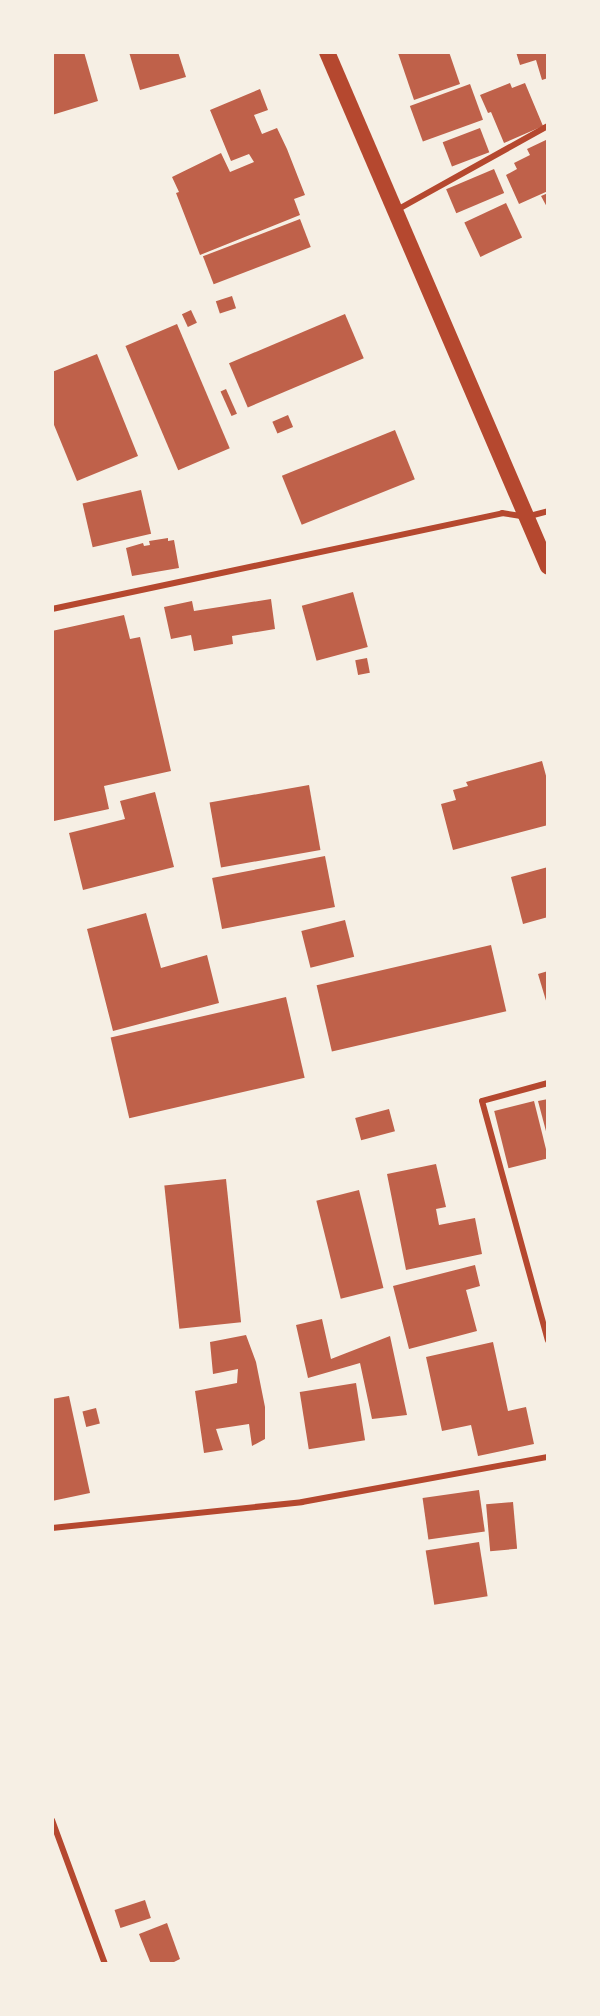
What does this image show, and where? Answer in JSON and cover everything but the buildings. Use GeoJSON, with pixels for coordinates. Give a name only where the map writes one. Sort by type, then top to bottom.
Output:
{"type":"FeatureCollection","features":[{"type":"Feature","properties":{"kind":"highway"},"geometry":{"type":"LineString","coordinates":[[327,52],[548,567]]}},
{"type":"Feature","properties":{"kind":"street"},"geometry":{"type":"LineString","coordinates":[[395,211],[548,126]]}},
{"type":"Feature","properties":{"kind":"street"},"geometry":{"type":"LineString","coordinates":[[52,609],[502,513],[526,517],[548,511]]}},
{"type":"Feature","properties":{"kind":"street"},"geometry":{"type":"LineString","coordinates":[[548,1083],[482,1101],[548,1340]]}},
{"type":"Feature","properties":{"kind":"street"},"geometry":{"type":"LineString","coordinates":[[52,1528],[302,1502],[548,1457]]}},
{"type":"Feature","properties":{"kind":"street"},"geometry":{"type":"LineString","coordinates":[[52,1820],[105,1964]]}}]}
